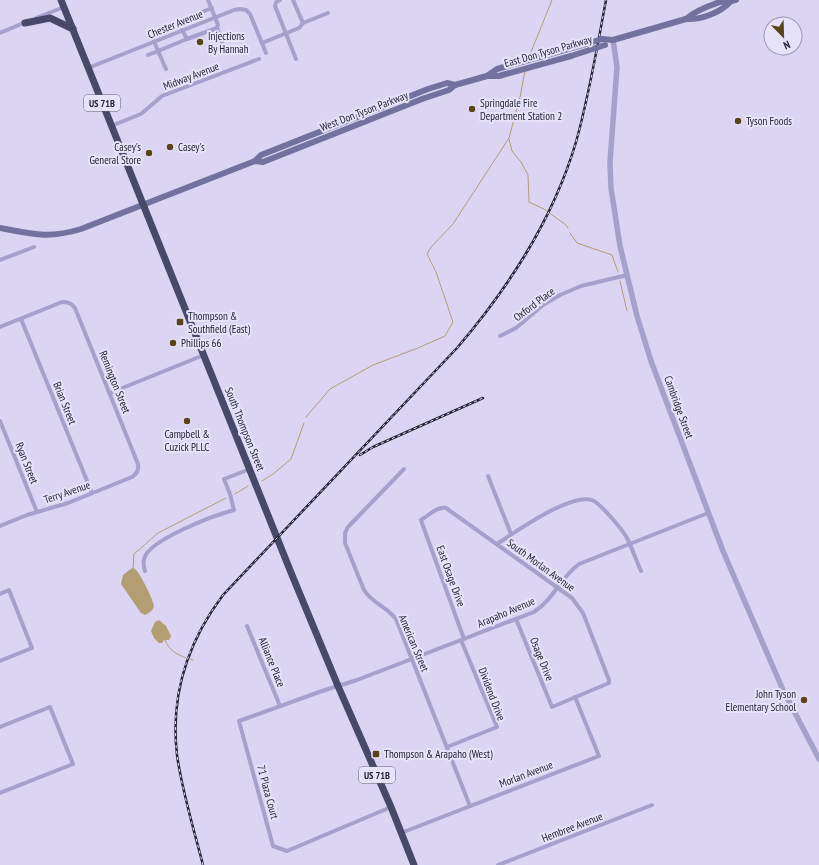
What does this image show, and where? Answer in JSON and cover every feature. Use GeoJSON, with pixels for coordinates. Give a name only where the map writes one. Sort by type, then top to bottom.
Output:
{"type":"FeatureCollection","features":[{"type":"Feature","properties":{"kind":"highway","name":"South Thompson Street"},"geometry":{"type":"LineString","coordinates":[[63,3],[111,126],[338,686],[391,807],[414,865]]}},
{"type":"Feature","properties":{"kind":"highway"},"geometry":{"type":"LineString","coordinates":[[25,22],[50,18],[73,29]]}},
{"type":"Feature","properties":{"kind":"main road","name":"West Don Tyson Parkway"},"geometry":{"type":"LineString","coordinates":[[0,228],[49,236],[66,234],[255,161],[263,162],[422,99],[449,90],[455,85],[487,76],[497,69],[589,43],[613,40],[686,19],[693,13],[722,2],[733,1]]}},
{"type":"Feature","properties":{"kind":"main road","name":"East Don Tyson Parkway"},"geometry":{"type":"LineString","coordinates":[[487,76],[499,76],[571,56],[604,42]]}},
{"type":"Feature","properties":{"kind":"street"},"geometry":{"type":"LineString","coordinates":[[208,0],[218,25],[217,28],[223,45]]}},
{"type":"Feature","properties":{"kind":"street"},"geometry":{"type":"LineString","coordinates":[[280,0],[276,2],[275,6],[296,59]]}},
{"type":"Feature","properties":{"kind":"street"},"geometry":{"type":"LineString","coordinates":[[293,0],[303,23]]}},
{"type":"Feature","properties":{"kind":"street"},"geometry":{"type":"LineString","coordinates":[[0,33],[63,3]]}},
{"type":"Feature","properties":{"kind":"street"},"geometry":{"type":"LineString","coordinates":[[187,18],[212,8]]}},
{"type":"Feature","properties":{"kind":"street","name":"Chester Avenue"},"geometry":{"type":"LineString","coordinates":[[88,68],[215,17],[240,9],[246,10],[253,18],[266,53]]}},
{"type":"Feature","properties":{"kind":"street"},"geometry":{"type":"LineString","coordinates":[[262,43],[286,34],[299,28],[303,23],[328,13]]}},
{"type":"Feature","properties":{"kind":"street"},"geometry":{"type":"LineString","coordinates":[[148,55],[217,28]]}},
{"type":"Feature","properties":{"kind":"street"},"geometry":{"type":"LineString","coordinates":[[182,30],[187,39]]}},
{"type":"Feature","properties":{"kind":"street","name":"Cambridge Street"},"geometry":{"type":"LineString","coordinates":[[613,40],[618,67],[610,162],[610,188],[614,217],[644,340],[723,551],[783,690],[819,759]]}},
{"type":"Feature","properties":{"kind":"street"},"geometry":{"type":"LineString","coordinates":[[154,42],[166,69]]}},
{"type":"Feature","properties":{"kind":"street","name":"Midway Avenue"},"geometry":{"type":"LineString","coordinates":[[111,126],[141,114],[162,96],[259,59]]}},
{"type":"Feature","properties":{"kind":"street"},"geometry":{"type":"LineString","coordinates":[[0,260],[34,247]]}},
{"type":"Feature","properties":{"kind":"street","name":"Oxford Place"},"geometry":{"type":"LineString","coordinates":[[500,336],[516,328],[543,305],[560,295],[581,286],[627,275]]}},
{"type":"Feature","properties":{"kind":"street","name":"Remington Street"},"geometry":{"type":"LineString","coordinates":[[21,319],[62,302],[70,302],[75,308],[138,464],[138,471]]}},
{"type":"Feature","properties":{"kind":"street"},"geometry":{"type":"LineString","coordinates":[[0,327],[21,319]]}},
{"type":"Feature","properties":{"kind":"street","name":"Brian Street"},"geometry":{"type":"LineString","coordinates":[[21,319],[92,493]]}},
{"type":"Feature","properties":{"kind":"street"},"geometry":{"type":"LineString","coordinates":[[110,393],[204,355]]}},
{"type":"Feature","properties":{"kind":"street","name":"Ryan Street"},"geometry":{"type":"LineString","coordinates":[[0,421],[37,512]]}},
{"type":"Feature","properties":{"kind":"street"},"geometry":{"type":"LineString","coordinates":[[145,572],[144,559],[146,554],[160,542],[178,532],[234,510],[224,479],[250,469]]}},
{"type":"Feature","properties":{"kind":"street","name":"American Street"},"geometry":{"type":"LineString","coordinates":[[404,469],[348,527],[344,538],[367,596],[392,613],[396,619],[470,806]]}},
{"type":"Feature","properties":{"kind":"street","name":"Terry Avenue"},"geometry":{"type":"LineString","coordinates":[[0,526],[27,515],[61,505],[92,493],[132,477],[138,471]]}},
{"type":"Feature","properties":{"kind":"street"},"geometry":{"type":"LineString","coordinates":[[488,476],[511,534]]}},
{"type":"Feature","properties":{"kind":"street"},"geometry":{"type":"LineString","coordinates":[[496,544],[511,534],[568,503],[581,499],[591,500],[599,504],[626,536],[641,571]]}},
{"type":"Feature","properties":{"kind":"street","name":"East Osage Drive"},"geometry":{"type":"LineString","coordinates":[[442,507],[422,520],[463,639]]}},
{"type":"Feature","properties":{"kind":"street","name":"South Morlan Avenue"},"geometry":{"type":"LineString","coordinates":[[442,507],[446,508],[572,598],[583,613],[609,683],[576,697]]}},
{"type":"Feature","properties":{"kind":"street","name":"Arapaho Avenue"},"geometry":{"type":"LineString","coordinates":[[338,686],[412,660],[534,612],[550,599],[564,577],[579,564],[708,513]]}},
{"type":"Feature","properties":{"kind":"street"},"geometry":{"type":"LineString","coordinates":[[0,594],[9,590],[32,648],[0,661]]}},
{"type":"Feature","properties":{"kind":"street","name":"Osage Drive"},"geometry":{"type":"LineString","coordinates":[[516,619],[552,707],[576,697]]}},
{"type":"Feature","properties":{"kind":"street","name":"Alliance Place"},"geometry":{"type":"LineString","coordinates":[[247,626],[280,706]]}},
{"type":"Feature","properties":{"kind":"street","name":"Dividend Drive"},"geometry":{"type":"LineString","coordinates":[[447,747],[497,727],[463,639]]}},
{"type":"Feature","properties":{"kind":"street","name":"71 Plaza Court"},"geometry":{"type":"LineString","coordinates":[[338,686],[239,721],[273,846],[287,851],[391,807]]}},
{"type":"Feature","properties":{"kind":"street","name":"Morlan Avenue"},"geometry":{"type":"LineString","coordinates":[[401,833],[599,756],[576,697]]}},
{"type":"Feature","properties":{"kind":"street"},"geometry":{"type":"LineString","coordinates":[[0,727],[50,707],[74,764],[0,793]]}},
{"type":"Feature","properties":{"kind":"street","name":"Hembree Avenue"},"geometry":{"type":"LineString","coordinates":[[498,865],[652,805]]}},
{"type":"Feature","properties":{"kind":"shaded area"},"geometry":{"type":"Polygon","coordinates":[[[134,568],[140,575],[154,606],[149,613],[145,615],[141,613],[121,584],[123,575],[134,568]]]}},
{"type":"Feature","properties":{"kind":"shaded area"},"geometry":{"type":"Polygon","coordinates":[[[159,620],[166,626],[171,636],[169,640],[164,640],[162,643],[159,643],[154,638],[151,631],[155,622],[159,620]]]}},
{"type":"Feature","properties":{"kind":"waterway"},"geometry":{"type":"LineString","coordinates":[[529,57],[552,0]]}},
{"type":"Feature","properties":{"kind":"waterway"},"geometry":{"type":"LineString","coordinates":[[306,417],[330,389],[373,365],[445,336],[453,322],[436,272],[427,254],[431,247],[453,224],[509,138],[525,71]]}},
{"type":"Feature","properties":{"kind":"waterway"},"geometry":{"type":"LineString","coordinates":[[509,139],[512,151],[521,162],[528,175],[529,202],[544,209],[568,228]]}},
{"type":"Feature","properties":{"kind":"waterway"},"geometry":{"type":"LineString","coordinates":[[570,233],[577,243],[612,255],[618,272]]}},
{"type":"Feature","properties":{"kind":"waterway"},"geometry":{"type":"LineString","coordinates":[[620,281],[627,311]]}},
{"type":"Feature","properties":{"kind":"waterway"},"geometry":{"type":"LineString","coordinates":[[262,481],[291,459],[304,423]]}},
{"type":"Feature","properties":{"kind":"waterway"},"geometry":{"type":"LineString","coordinates":[[235,494],[248,486]]}},
{"type":"Feature","properties":{"kind":"waterway"},"geometry":{"type":"LineString","coordinates":[[133,568],[134,554],[158,533],[226,498]]}},
{"type":"Feature","properties":{"kind":"waterway"},"geometry":{"type":"LineString","coordinates":[[165,640],[173,651],[186,658]]}},
{"type":"Feature","properties":{"kind":"railway"},"geometry":{"type":"LineString","coordinates":[[203,865],[182,782],[175,733],[179,691],[184,670],[191,651],[210,613],[223,595],[457,348],[511,277],[542,225],[555,199],[576,142],[585,107],[606,0]]}},
{"type":"Feature","properties":{"kind":"railway"},"geometry":{"type":"LineString","coordinates":[[360,455],[373,447],[483,398]]}},
{"type":"Feature","properties":{"kind":"place","name":"Injections By Hannah"},"geometry":{"type":"Point","coordinates":[200,42]}},
{"type":"Feature","properties":{"kind":"place","name":"Springdale Fire Department Station 2"},"geometry":{"type":"Point","coordinates":[472,109]}},
{"type":"Feature","properties":{"kind":"place","name":"Tyson Foods"},"geometry":{"type":"Point","coordinates":[738,121]}},
{"type":"Feature","properties":{"kind":"place","name":"Casey's"},"geometry":{"type":"Point","coordinates":[170,147]}},
{"type":"Feature","properties":{"kind":"place","name":"Casey's General Store"},"geometry":{"type":"Point","coordinates":[149,153]}},
{"type":"Feature","properties":{"kind":"place","name":"Thompson & Southfield (East)"},"geometry":{"type":"Point","coordinates":[180,322]}},
{"type":"Feature","properties":{"kind":"place","name":"Phillips 66"},"geometry":{"type":"Point","coordinates":[173,343]}},
{"type":"Feature","properties":{"kind":"place","name":"Campbell & Cuzick PLLC"},"geometry":{"type":"Point","coordinates":[187,421]}},
{"type":"Feature","properties":{"kind":"place","name":"John Tyson Elementary School"},"geometry":{"type":"Point","coordinates":[804,700]}},
{"type":"Feature","properties":{"kind":"place","name":"Thompson & Arapaho (West)"},"geometry":{"type":"Point","coordinates":[376,754]}}]}
